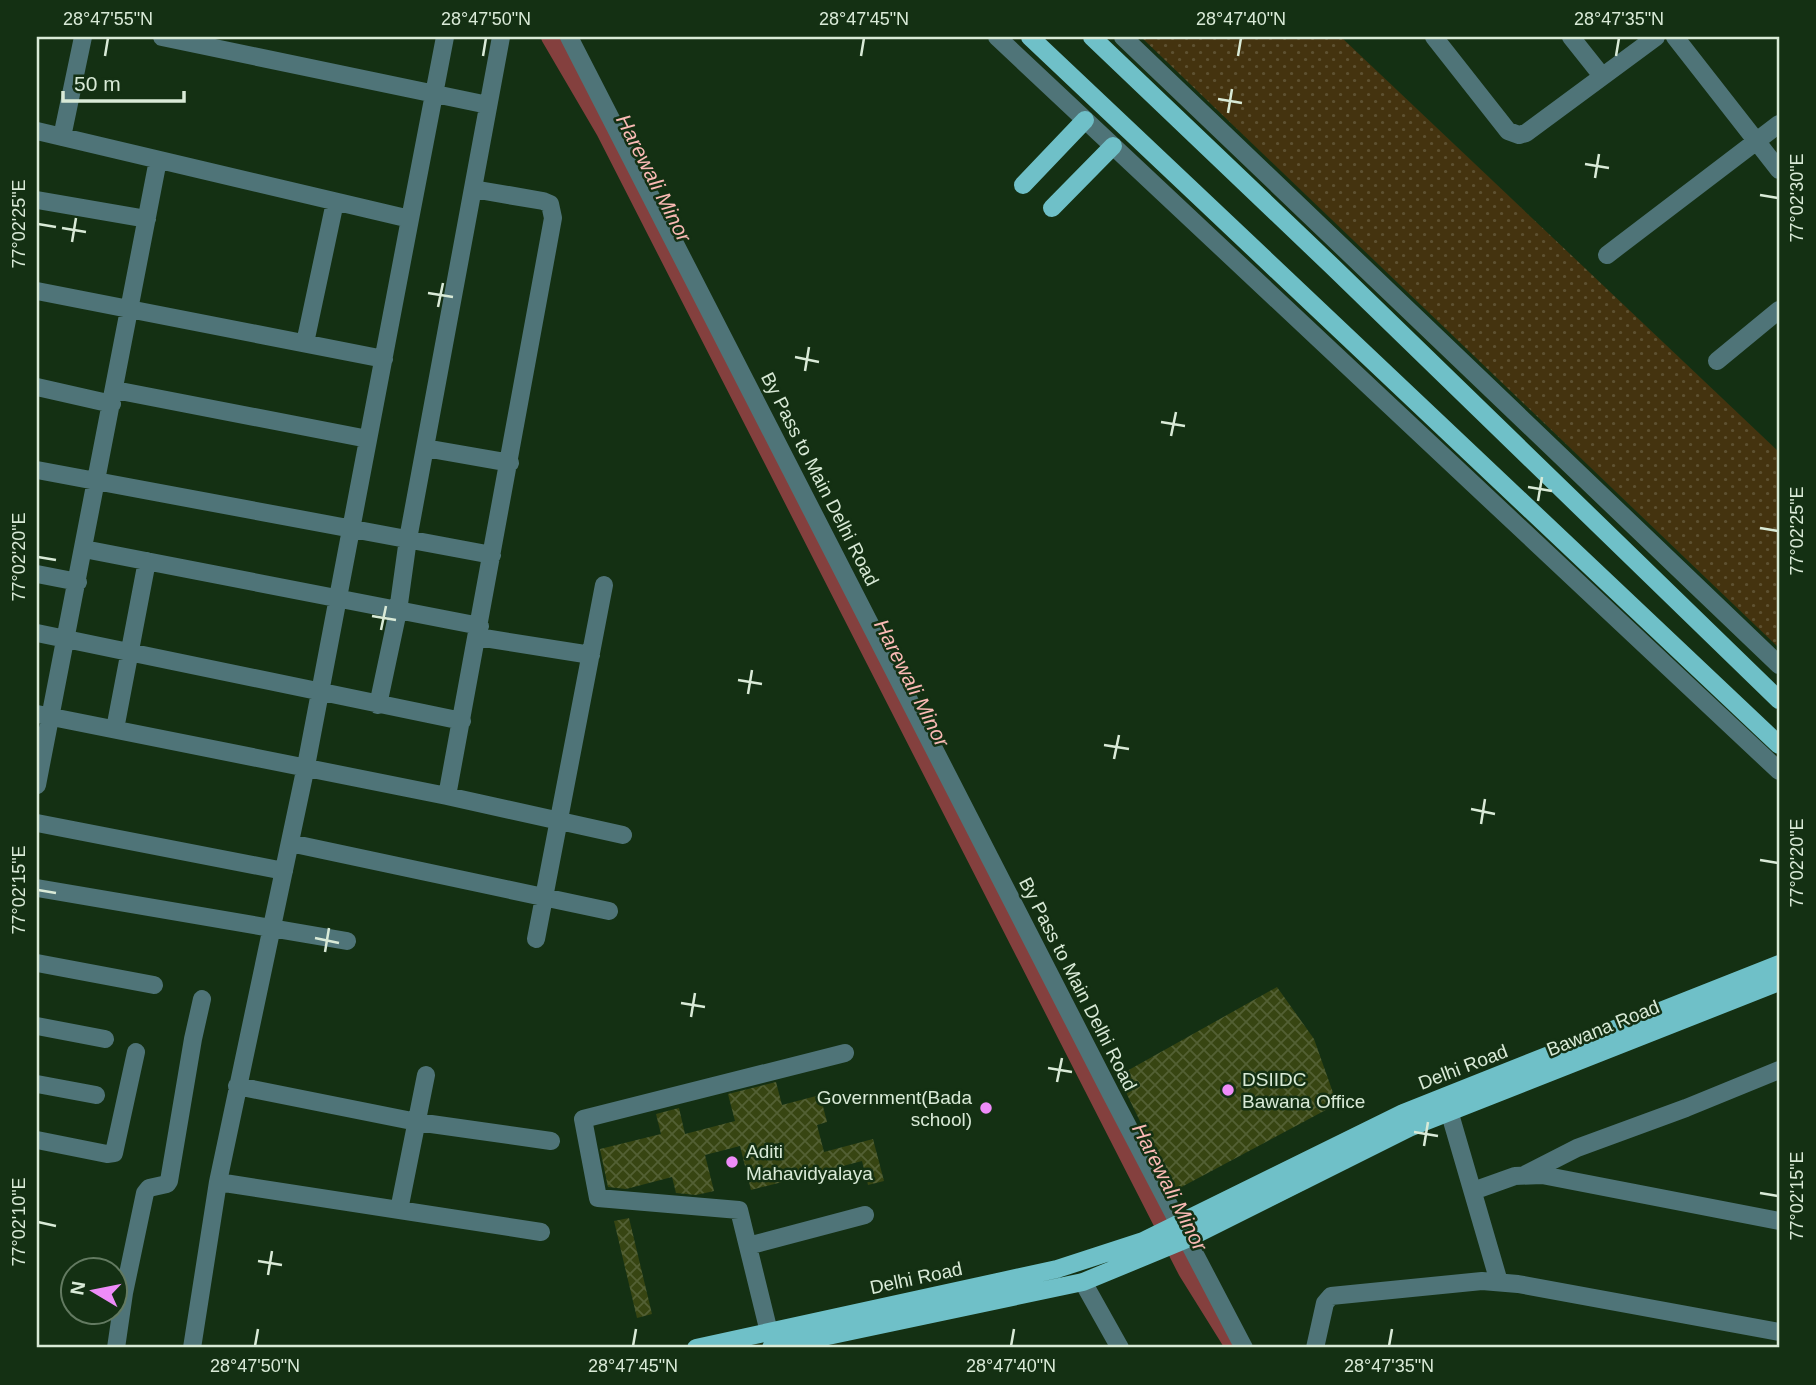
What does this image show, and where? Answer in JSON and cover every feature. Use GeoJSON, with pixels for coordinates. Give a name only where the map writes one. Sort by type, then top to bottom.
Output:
{"type":"FeatureCollection","features":[{"type":"Feature","properties":{"kind":"main road"},"geometry":{"type":"LineString","coordinates":[[1030,37],[1779,745]]}},
{"type":"Feature","properties":{"kind":"main road"},"geometry":{"type":"LineString","coordinates":[[1092,37],[1779,700]]}},
{"type":"Feature","properties":{"kind":"main road"},"geometry":{"type":"LineString","coordinates":[[1023,185],[1086,120]]}},
{"type":"Feature","properties":{"kind":"main road"},"geometry":{"type":"LineString","coordinates":[[1052,208],[1113,146]]}},
{"type":"Feature","properties":{"kind":"main road","name":"Delhi Road"},"geometry":{"type":"LineString","coordinates":[[1179,1234],[1366,1140],[1403,1113],[1447,1104],[1779,964]]}},
{"type":"Feature","properties":{"kind":"main road","name":"Bawana Road"},"geometry":{"type":"LineString","coordinates":[[1447,1104],[1779,982]]}},
{"type":"Feature","properties":{"kind":"main road"},"geometry":{"type":"LineString","coordinates":[[770,1340],[1083,1282],[1107,1273],[1147,1248],[1179,1234]]}},
{"type":"Feature","properties":{"kind":"main road","name":"Delhi Road"},"geometry":{"type":"LineString","coordinates":[[696,1348],[770,1340],[1057,1269],[1099,1255],[1147,1248]]}},
{"type":"Feature","properties":{"kind":"main road"},"geometry":{"type":"LineString","coordinates":[[1099,1255],[1107,1273]]}},
{"type":"Feature","properties":{"kind":"street"},"geometry":{"type":"LineString","coordinates":[[62,137],[83,37]]}},
{"type":"Feature","properties":{"kind":"street"},"geometry":{"type":"LineString","coordinates":[[162,37],[488,106]]}},
{"type":"Feature","properties":{"kind":"street"},"geometry":{"type":"LineString","coordinates":[[192,1348],[218,1182],[306,766],[445,37]]}},
{"type":"Feature","properties":{"kind":"street"},"geometry":{"type":"LineString","coordinates":[[378,705],[398,611],[408,539],[501,37]]}},
{"type":"Feature","properties":{"kind":"street","name":"By Pass to Main Delhi Road"},"geometry":{"type":"LineString","coordinates":[[569,37],[1179,1234],[1244,1348]]}},
{"type":"Feature","properties":{"kind":"street"},"geometry":{"type":"LineString","coordinates":[[997,37],[1779,771]]}},
{"type":"Feature","properties":{"kind":"street"},"geometry":{"type":"LineString","coordinates":[[1123,37],[1779,665]]}},
{"type":"Feature","properties":{"kind":"street"},"geometry":{"type":"LineString","coordinates":[[1434,37],[1513,134],[1526,133],[1656,37]]}},
{"type":"Feature","properties":{"kind":"street"},"geometry":{"type":"LineString","coordinates":[[1571,37],[1602,76]]}},
{"type":"Feature","properties":{"kind":"street"},"geometry":{"type":"LineString","coordinates":[[1675,37],[1779,170]]}},
{"type":"Feature","properties":{"kind":"street"},"geometry":{"type":"LineString","coordinates":[[1607,255],[1779,124]]}},
{"type":"Feature","properties":{"kind":"street"},"geometry":{"type":"LineString","coordinates":[[37,131],[410,219]]}},
{"type":"Feature","properties":{"kind":"street"},"geometry":{"type":"LineString","coordinates":[[37,785],[44,715],[67,638],[158,160]]}},
{"type":"Feature","properties":{"kind":"street"},"geometry":{"type":"LineString","coordinates":[[447,796],[553,218],[550,204],[543,201],[473,189]]}},
{"type":"Feature","properties":{"kind":"street"},"geometry":{"type":"LineString","coordinates":[[37,200],[147,219]]}},
{"type":"Feature","properties":{"kind":"street"},"geometry":{"type":"LineString","coordinates":[[305,343],[335,202]]}},
{"type":"Feature","properties":{"kind":"street"},"geometry":{"type":"LineString","coordinates":[[37,291],[384,359]]}},
{"type":"Feature","properties":{"kind":"street"},"geometry":{"type":"LineString","coordinates":[[1717,361],[1779,310]]}},
{"type":"Feature","properties":{"kind":"street"},"geometry":{"type":"LineString","coordinates":[[37,387],[368,439]]}},
{"type":"Feature","properties":{"kind":"street"},"geometry":{"type":"LineString","coordinates":[[425,447],[510,463]]}},
{"type":"Feature","properties":{"kind":"street"},"geometry":{"type":"LineString","coordinates":[[37,470],[492,555]]}},
{"type":"Feature","properties":{"kind":"street"},"geometry":{"type":"LineString","coordinates":[[84,549],[398,611],[479,632],[591,655]]}},
{"type":"Feature","properties":{"kind":"street"},"geometry":{"type":"LineString","coordinates":[[115,729],[147,561]]}},
{"type":"Feature","properties":{"kind":"street"},"geometry":{"type":"LineString","coordinates":[[37,574],[78,582]]}},
{"type":"Feature","properties":{"kind":"street"},"geometry":{"type":"LineString","coordinates":[[536,939],[604,585]]}},
{"type":"Feature","properties":{"kind":"street"},"geometry":{"type":"LineString","coordinates":[[37,633],[130,650],[462,721]]}},
{"type":"Feature","properties":{"kind":"street"},"geometry":{"type":"LineString","coordinates":[[44,715],[306,766],[622,835]]}},
{"type":"Feature","properties":{"kind":"street"},"geometry":{"type":"LineString","coordinates":[[37,823],[284,871]]}},
{"type":"Feature","properties":{"kind":"street"},"geometry":{"type":"LineString","coordinates":[[290,844],[609,911]]}},
{"type":"Feature","properties":{"kind":"street"},"geometry":{"type":"LineString","coordinates":[[37,888],[347,941]]}},
{"type":"Feature","properties":{"kind":"street"},"geometry":{"type":"LineString","coordinates":[[37,963],[154,985]]}},
{"type":"Feature","properties":{"kind":"street"},"geometry":{"type":"LineString","coordinates":[[116,1348],[124,1293],[145,1193],[149,1188],[164,1185],[169,1181],[192,1040],[202,999]]}},
{"type":"Feature","properties":{"kind":"street"},"geometry":{"type":"LineString","coordinates":[[37,1026],[105,1039]]}},
{"type":"Feature","properties":{"kind":"street"},"geometry":{"type":"LineString","coordinates":[[37,1140],[107,1154],[114,1153],[136,1052]]}},
{"type":"Feature","properties":{"kind":"street"},"geometry":{"type":"LineString","coordinates":[[770,1340],[739,1210],[598,1198],[583,1119],[845,1053]]}},
{"type":"Feature","properties":{"kind":"street"},"geometry":{"type":"LineString","coordinates":[[1474,1191],[1526,1174],[1568,1152],[1779,1070]]}},
{"type":"Feature","properties":{"kind":"street"},"geometry":{"type":"LineString","coordinates":[[399,1210],[426,1075]]}},
{"type":"Feature","properties":{"kind":"street"},"geometry":{"type":"LineString","coordinates":[[37,1084],[96,1095]]}},
{"type":"Feature","properties":{"kind":"street"},"geometry":{"type":"LineString","coordinates":[[237,1086],[417,1122],[551,1141]]}},
{"type":"Feature","properties":{"kind":"street"},"geometry":{"type":"LineString","coordinates":[[1447,1104],[1499,1282]]}},
{"type":"Feature","properties":{"kind":"street"},"geometry":{"type":"LineString","coordinates":[[1526,1174],[1779,1221]]}},
{"type":"Feature","properties":{"kind":"street"},"geometry":{"type":"LineString","coordinates":[[218,1182],[541,1232]]}},
{"type":"Feature","properties":{"kind":"street"},"geometry":{"type":"LineString","coordinates":[[748,1246],[865,1215]]}},
{"type":"Feature","properties":{"kind":"street"},"geometry":{"type":"LineString","coordinates":[[1315,1348],[1325,1303],[1331,1296],[1482,1281],[1779,1332]]}},
{"type":"Feature","properties":{"kind":"street"},"geometry":{"type":"LineString","coordinates":[[1083,1282],[1120,1348]]}},
{"type":"Feature","properties":{"kind":"shaded area"},"geometry":{"type":"Polygon","coordinates":[[[1141,37],[1341,37],[1779,452],[1779,648],[1141,37]]]}},
{"type":"Feature","properties":{"kind":"building","name":"DSIIDC Bawana Office"},"geometry":{"type":"Polygon","coordinates":[[[1277,987],[1314,1039],[1337,1104],[1174,1191],[1118,1076],[1277,987]]]}},
{"type":"Feature","properties":{"kind":"building"},"geometry":{"type":"Polygon","coordinates":[[[776,1082],[782,1105],[820,1095],[827,1122],[817,1125],[824,1152],[873,1139],[884,1181],[868,1185],[862,1161],[751,1190],[740,1146],[705,1155],[714,1191],[696,1195],[676,1193],[672,1177],[626,1189],[608,1187],[600,1149],[661,1134],[656,1114],[679,1108],[685,1134],[735,1121],[728,1094],[776,1082]]]}},
{"type":"Feature","properties":{"kind":"building"},"geometry":{"type":"Polygon","coordinates":[[[629,1218],[652,1314],[637,1318],[614,1221],[629,1218]]]}},
{"type":"Feature","properties":{"kind":"waterway","name":"Harewali Minor"},"geometry":{"type":"LineString","coordinates":[[550,37],[605,131],[1187,1271],[1235,1348]]}},
{"type":"Feature","properties":{"kind":"place","name":"DSIIDC Bawana Office"},"geometry":{"type":"Point","coordinates":[1228,1090]}},
{"type":"Feature","properties":{"kind":"place","name":"Government(Bada school)"},"geometry":{"type":"Point","coordinates":[986,1108]}},
{"type":"Feature","properties":{"kind":"place","name":"Aditi Mahavidyalaya"},"geometry":{"type":"Point","coordinates":[732,1162]}}]}
